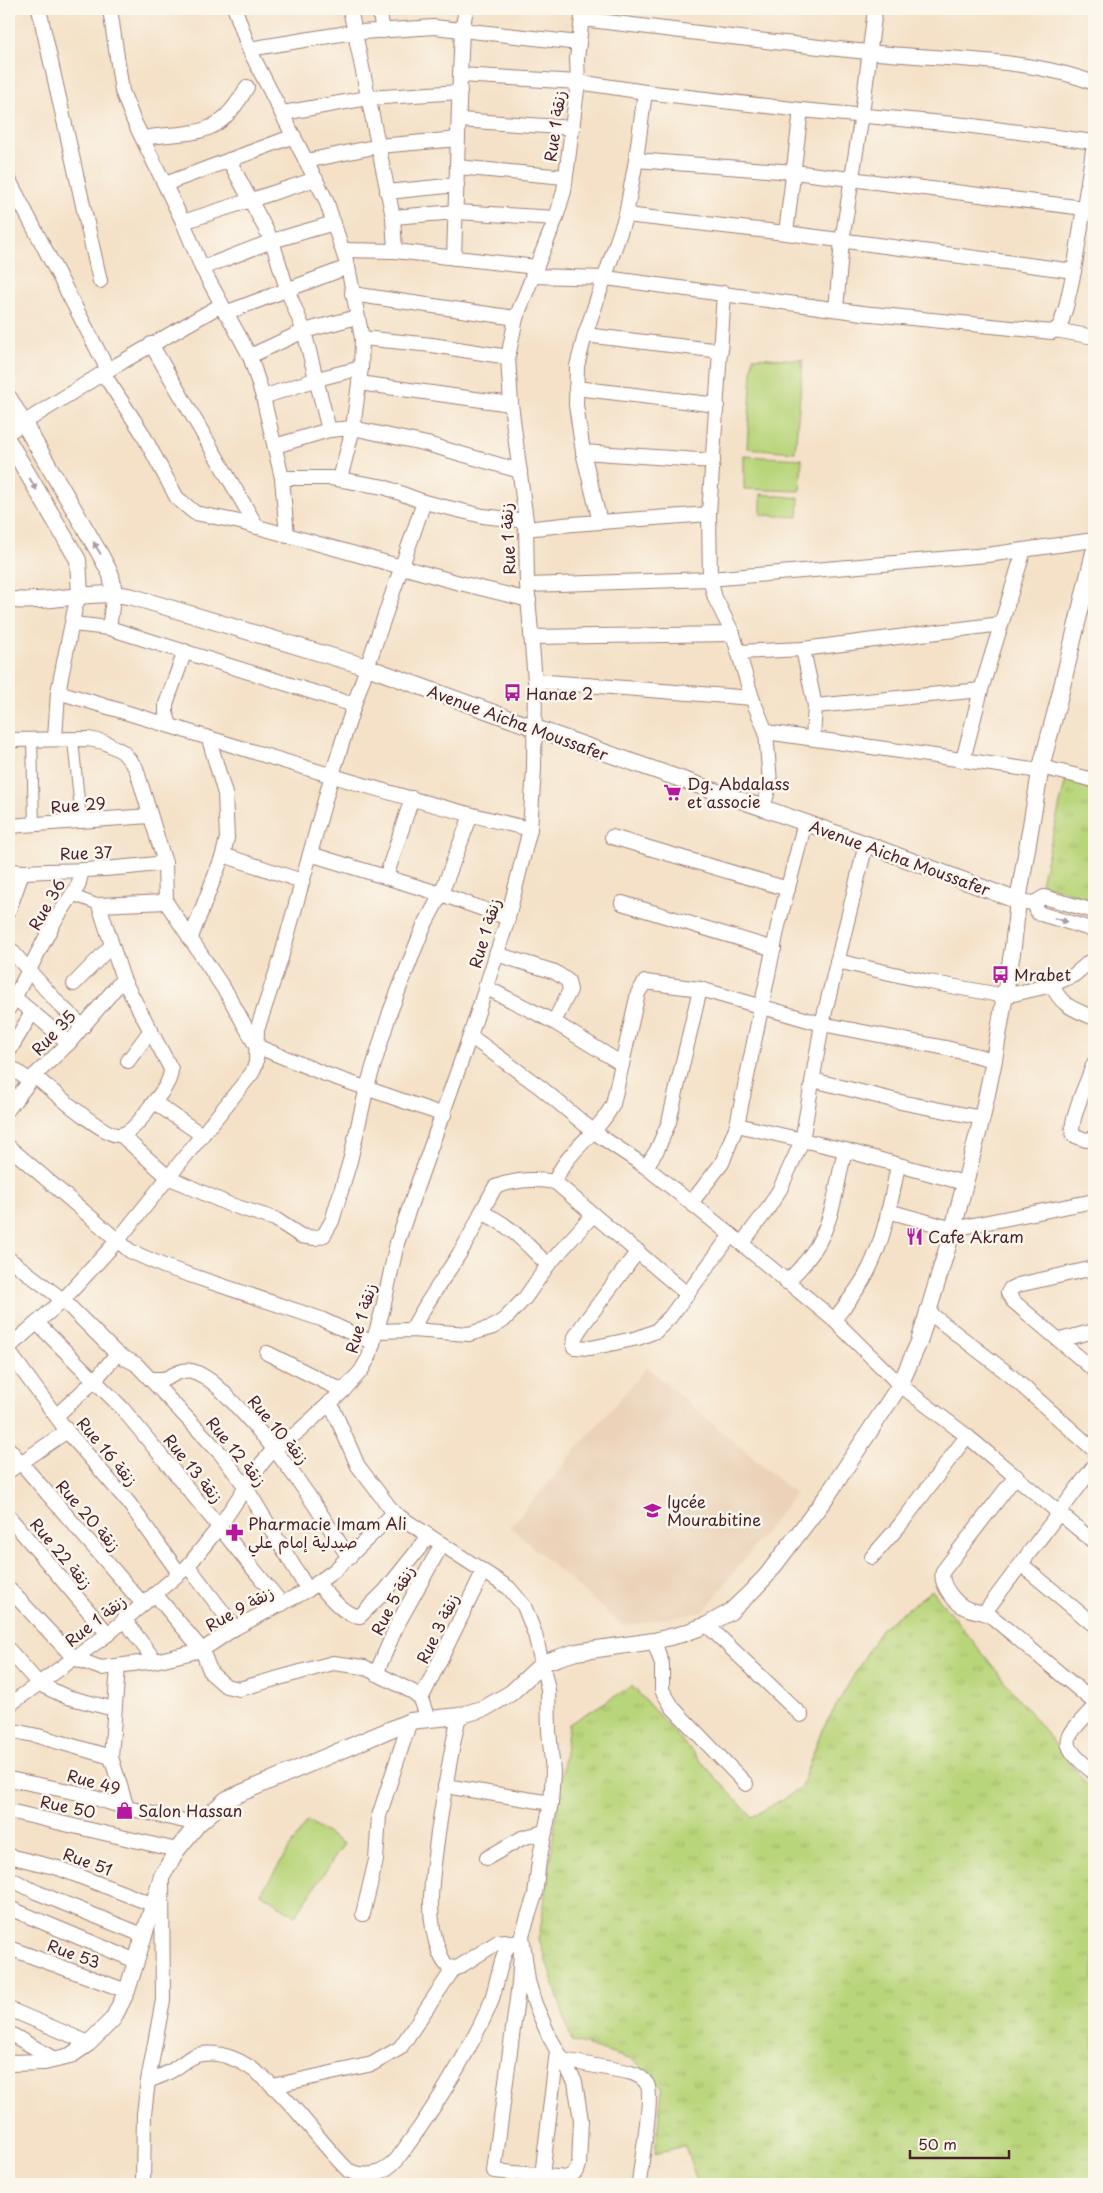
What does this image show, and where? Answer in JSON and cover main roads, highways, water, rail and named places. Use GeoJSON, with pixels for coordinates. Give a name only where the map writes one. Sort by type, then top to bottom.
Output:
{"type":"FeatureCollection","features":[{"type":"Feature","properties":{"kind":"place","name":"Hanae 2"},"geometry":{"type":"Point","coordinates":[512,693]}},
{"type":"Feature","properties":{"kind":"place","name":"Dg. Abdalass et associe"},"geometry":{"type":"Point","coordinates":[673,792]}},
{"type":"Feature","properties":{"kind":"place","name":"Mrabet"},"geometry":{"type":"Point","coordinates":[1000,974]}},
{"type":"Feature","properties":{"kind":"place","name":"Cafe Akram"},"geometry":{"type":"Point","coordinates":[914,1236]}},
{"type":"Feature","properties":{"kind":"place","name":"lycée Mourabitine"},"geometry":{"type":"Point","coordinates":[653,1510]}},
{"type":"Feature","properties":{"kind":"place","name":"Pharmacie Imam Ali صيدلية إمام علي"},"geometry":{"type":"Point","coordinates":[234,1532]}},
{"type":"Feature","properties":{"kind":"place","name":"Salon Hassan"},"geometry":{"type":"Point","coordinates":[124,1810]}}]}
